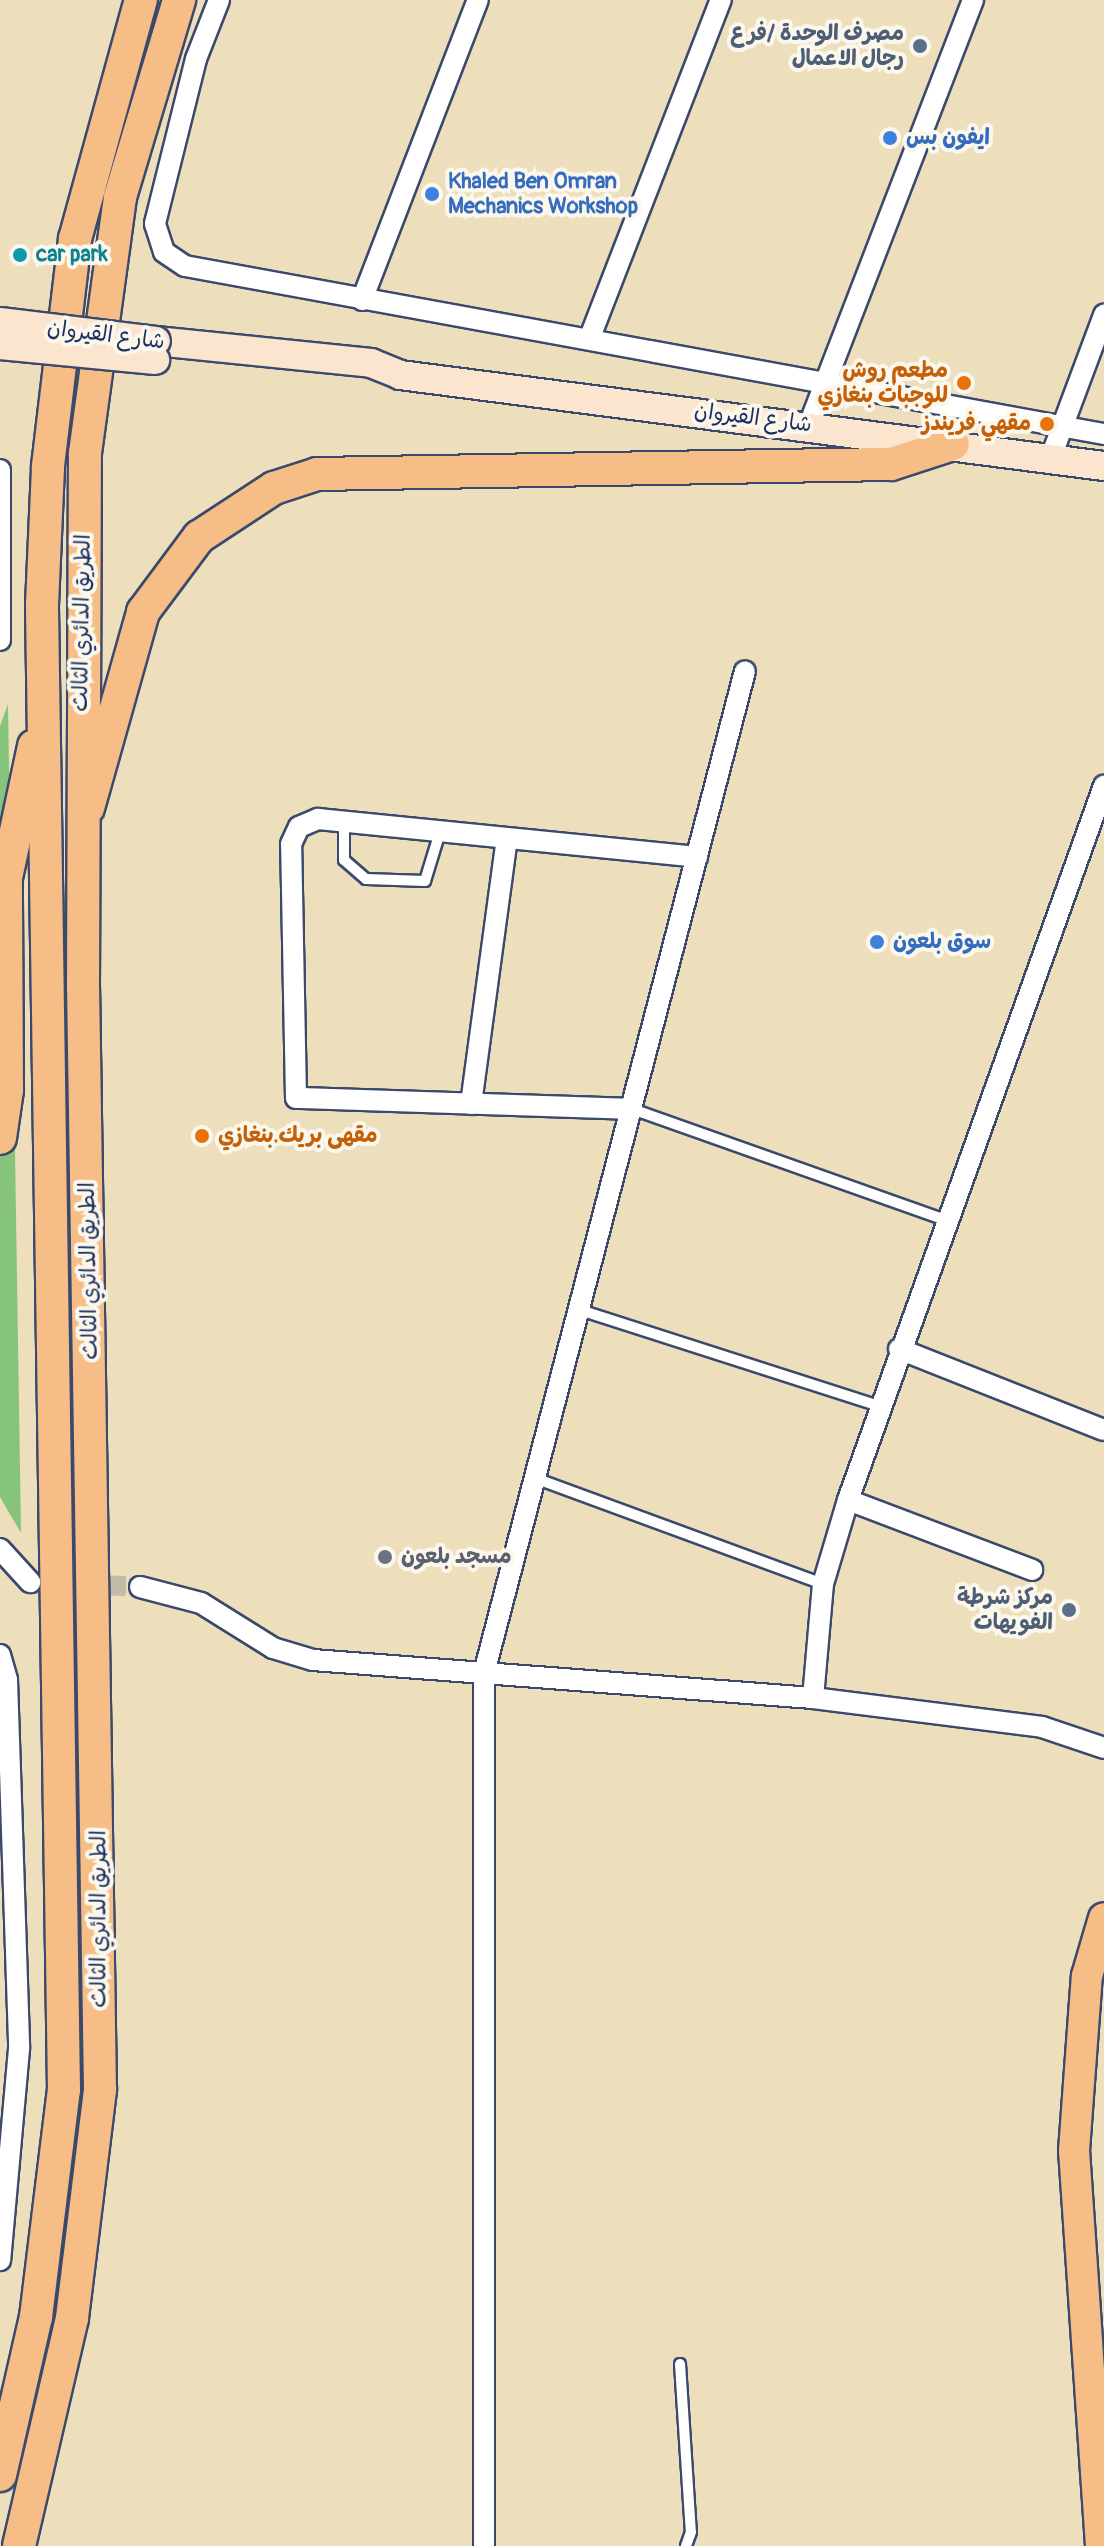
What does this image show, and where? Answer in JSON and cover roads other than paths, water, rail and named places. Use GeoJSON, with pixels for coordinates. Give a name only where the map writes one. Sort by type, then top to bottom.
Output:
{"type":"FeatureCollection","features":[{"type":"Feature","properties":{"kind":"highway","name":"الطريق الدائري الثالث"},"geometry":{"type":"LineString","coordinates":[[0,2475],[36,2317],[64,2090],[43,720],[48,466],[67,293],[87,187],[141,0]]}},
{"type":"Feature","properties":{"kind":"highway","name":"الطريق الدائري الثالث"},"geometry":{"type":"LineString","coordinates":[[19,2546],[72,2318],[100,2090],[82,822],[89,392],[120,197],[179,0]]}},
{"type":"Feature","properties":{"kind":"highway"},"geometry":{"type":"LineString","coordinates":[[82,822],[107,756],[124,661],[143,612],[199,537],[274,488],[332,474],[891,464],[953,444]]}},
{"type":"Feature","properties":{"kind":"highway"},"geometry":{"type":"LineString","coordinates":[[0,1138],[7,1090],[6,878],[43,720]]}},
{"type":"Feature","properties":{"kind":"main road","name":"شارع القيروان"},"geometry":{"type":"LineString","coordinates":[[0,322],[156,350]]}},
{"type":"Feature","properties":{"kind":"main road","name":"شارع القيروان"},"geometry":{"type":"LineString","coordinates":[[0,345],[156,350],[371,363],[400,375],[809,425],[1104,466]]}},
{"type":"Feature","properties":{"kind":"main road"},"geometry":{"type":"LineString","coordinates":[[1101,2546],[1097,2343],[1076,2094],[1087,1976],[1104,1918]]}},
{"type":"Feature","properties":{"kind":"street"},"geometry":{"type":"LineString","coordinates":[[219,0],[196,59],[155,224],[164,252],[185,266],[362,300],[590,337],[1104,434]]}},
{"type":"Feature","properties":{"kind":"street"},"geometry":{"type":"LineString","coordinates":[[362,300],[478,0]]}},
{"type":"Feature","properties":{"kind":"street"},"geometry":{"type":"LineString","coordinates":[[590,337],[721,0]]}},
{"type":"Feature","properties":{"kind":"street"},"geometry":{"type":"LineString","coordinates":[[809,425],[973,0]]}},
{"type":"Feature","properties":{"kind":"street"},"geometry":{"type":"LineString","coordinates":[[1051,457],[1104,315]]}},
{"type":"Feature","properties":{"kind":"street"},"geometry":{"type":"LineString","coordinates":[[0,470],[0,640]]}},
{"type":"Feature","properties":{"kind":"street"},"geometry":{"type":"LineString","coordinates":[[484,2546],[484,1673],[531,1476],[632,1109],[745,671]]}},
{"type":"Feature","properties":{"kind":"street"},"geometry":{"type":"LineString","coordinates":[[813,1698],[823,1584],[848,1500],[945,1220],[1104,786]]}},
{"type":"Feature","properties":{"kind":"street"},"geometry":{"type":"LineString","coordinates":[[632,1109],[310,1102],[290,1088],[291,844],[299,827],[318,819],[697,857]]}},
{"type":"Feature","properties":{"kind":"street"},"geometry":{"type":"LineString","coordinates":[[471,1104],[507,839]]}},
{"type":"Feature","properties":{"kind":"street"},"geometry":{"type":"LineString","coordinates":[[899,1349],[1104,1430]]}},
{"type":"Feature","properties":{"kind":"street"},"geometry":{"type":"LineString","coordinates":[[848,1500],[1032,1570]]}},
{"type":"Feature","properties":{"kind":"street"},"geometry":{"type":"LineString","coordinates":[[0,1549],[30,1582]]}},
{"type":"Feature","properties":{"kind":"street"},"geometry":{"type":"LineString","coordinates":[[140,1587],[201,1603],[292,1656],[813,1698],[1042,1727],[1104,1748]]}},
{"type":"Feature","properties":{"kind":"street"},"geometry":{"type":"LineString","coordinates":[[0,1655],[7,1680],[19,2049],[0,2260]]}},
{"type":"Feature","properties":{"kind":"lane"},"geometry":{"type":"LineString","coordinates":[[344,822],[344,860],[366,879],[425,881],[440,832]]}},
{"type":"Feature","properties":{"kind":"lane"},"geometry":{"type":"LineString","coordinates":[[632,1109],[945,1220]]}},
{"type":"Feature","properties":{"kind":"lane"},"geometry":{"type":"LineString","coordinates":[[576,1309],[880,1406]]}},
{"type":"Feature","properties":{"kind":"lane"},"geometry":{"type":"LineString","coordinates":[[531,1476],[823,1584]]}},
{"type":"Feature","properties":{"kind":"lane"},"geometry":{"type":"LineString","coordinates":[[680,2364],[691,2532],[686,2546]]}},
{"type":"Feature","properties":{"kind":"tunnel"},"geometry":{"type":"LineString","coordinates":[[46,1582],[140,1587]]}},
{"type":"Feature","properties":{"kind":"place","name":"مصرف الوحدة /فرع رجال الاعمال"},"geometry":{"type":"Point","coordinates":[920,46]}},
{"type":"Feature","properties":{"kind":"place","name":"ايفون بس"},"geometry":{"type":"Point","coordinates":[890,138]}},
{"type":"Feature","properties":{"kind":"place","name":"Khaled Ben Omran Mechanics Workshop"},"geometry":{"type":"Point","coordinates":[432,194]}},
{"type":"Feature","properties":{"kind":"place","name":"car park"},"geometry":{"type":"Point","coordinates":[20,255]}},
{"type":"Feature","properties":{"kind":"place","name":"مطعم روش للوجبات بنغازي"},"geometry":{"type":"Point","coordinates":[964,383]}},
{"type":"Feature","properties":{"kind":"place","name":"مقهي فريندز"},"geometry":{"type":"Point","coordinates":[1047,424]}},
{"type":"Feature","properties":{"kind":"place","name":"سوق بلعون"},"geometry":{"type":"Point","coordinates":[877,942]}},
{"type":"Feature","properties":{"kind":"place","name":"مقهى بريك.بنغازي"},"geometry":{"type":"Point","coordinates":[202,1136]}},
{"type":"Feature","properties":{"kind":"place","name":"مسجد بلعون"},"geometry":{"type":"Point","coordinates":[385,1557]}},
{"type":"Feature","properties":{"kind":"place","name":"مركز شرطة الفويهات"},"geometry":{"type":"Point","coordinates":[1069,1610]}}]}
